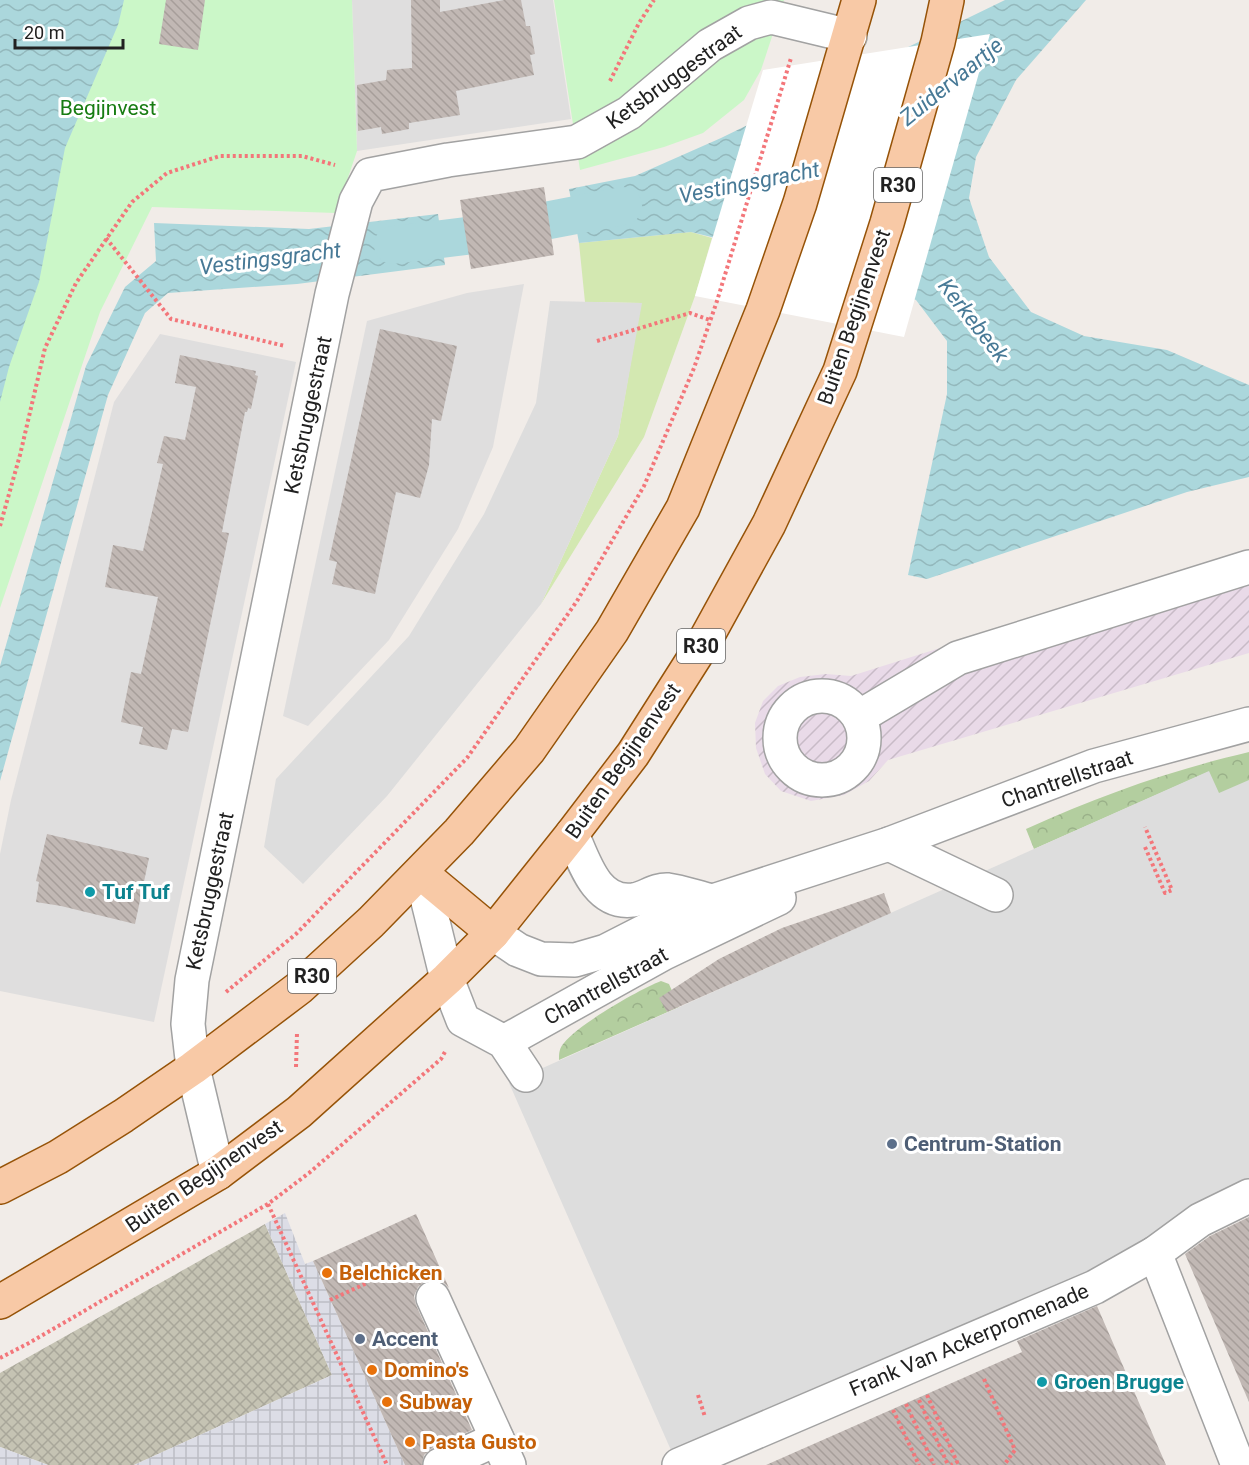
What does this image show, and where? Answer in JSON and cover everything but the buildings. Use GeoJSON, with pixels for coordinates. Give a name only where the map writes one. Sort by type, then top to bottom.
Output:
{"type":"FeatureCollection","features":[{"type":"Feature","properties":{"kind":"main road","name":"R30"},"geometry":{"type":"LineString","coordinates":[[0,1187],[68,1151],[193,1068],[299,988],[421,873],[529,750],[612,631],[683,508],[763,310],[800,203],[859,0]]}},
{"type":"Feature","properties":{"kind":"main road","name":"Buiten Begijnenvest"},"geometry":{"type":"LineString","coordinates":[[0,1302],[218,1173],[299,1113],[447,979],[493,933],[633,754],[703,644],[769,524],[840,371],[887,223],[938,42],[947,0]]}},
{"type":"Feature","properties":{"kind":"main road"},"geometry":{"type":"LineString","coordinates":[[421,873],[493,933]]}},
{"type":"Feature","properties":{"kind":"street","name":"Ketsbruggestraat"},"geometry":{"type":"LineString","coordinates":[[218,1173],[193,1068],[188,1024],[192,980],[332,294],[363,188],[448,160],[577,142],[629,113],[710,45],[749,23],[771,17],[801,23],[847,47]]}},
{"type":"Feature","properties":{"kind":"street"},"geometry":{"type":"LineString","coordinates":[[859,717],[958,658],[1249,567]]}},
{"type":"Feature","properties":{"kind":"street","name":"Chantrellstraat"},"geometry":{"type":"LineString","coordinates":[[493,933],[518,950],[541,959],[575,960],[606,951],[713,901],[889,844],[1094,766],[1249,724]]}},
{"type":"Feature","properties":{"kind":"street"},"geometry":{"type":"LineString","coordinates":[[572,834],[601,891],[617,900],[634,900],[666,890],[713,901]]}},
{"type":"Feature","properties":{"kind":"street"},"geometry":{"type":"LineString","coordinates":[[889,844],[996,896]]}},
{"type":"Feature","properties":{"kind":"street","name":"Chantrellstraat"},"geometry":{"type":"LineString","coordinates":[[504,1042],[664,953],[889,844]]}},
{"type":"Feature","properties":{"kind":"street"},"geometry":{"type":"LineString","coordinates":[[421,873],[447,979],[463,1020],[504,1042],[526,1075]]}},
{"type":"Feature","properties":{"kind":"street","name":"Frank Van Ackerpromenade"},"geometry":{"type":"LineString","coordinates":[[679,1465],[1095,1287],[1155,1253],[1200,1220],[1249,1196]]}},
{"type":"Feature","properties":{"kind":"street"},"geometry":{"type":"LineString","coordinates":[[1155,1253],[1238,1465]]}},
{"type":"Feature","properties":{"kind":"street"},"geometry":{"type":"LineString","coordinates":[[433,1298],[503,1452],[440,1465]]}},
{"type":"Feature","properties":{"kind":"path"},"geometry":{"type":"LineString","coordinates":[[607,87],[639,23],[654,0]]}},
{"type":"Feature","properties":{"kind":"path"},"geometry":{"type":"LineString","coordinates":[[188,1024],[296,934],[467,758],[577,601],[644,486],[694,368],[717,301],[788,66]]}},
{"type":"Feature","properties":{"kind":"path"},"geometry":{"type":"LineString","coordinates":[[0,526],[20,455],[45,348],[76,283],[132,202],[167,173],[220,156],[302,156],[363,188]]}},
{"type":"Feature","properties":{"kind":"path"},"geometry":{"type":"LineString","coordinates":[[106,238],[171,320],[320,354]]}},
{"type":"Feature","properties":{"kind":"path"},"geometry":{"type":"LineString","coordinates":[[597,340],[690,313],[710,320]]}},
{"type":"Feature","properties":{"kind":"path"},"geometry":{"type":"LineString","coordinates":[[1145,827],[1172,890],[1165,893],[1145,847]]}},
{"type":"Feature","properties":{"kind":"path"},"geometry":{"type":"LineString","coordinates":[[0,1358],[29,1344],[268,1203],[309,1173],[441,1059],[463,1020]]}},
{"type":"Feature","properties":{"kind":"path"},"geometry":{"type":"LineString","coordinates":[[296,1074],[297,1026]]}},
{"type":"Feature","properties":{"kind":"path"},"geometry":{"type":"LineString","coordinates":[[268,1203],[387,1465]]}},
{"type":"Feature","properties":{"kind":"path"},"geometry":{"type":"LineString","coordinates":[[330,1300],[367,1283]]}},
{"type":"Feature","properties":{"kind":"path"},"geometry":{"type":"LineString","coordinates":[[885,1366],[892,1380]]}},
{"type":"Feature","properties":{"kind":"path"},"geometry":{"type":"LineString","coordinates":[[984,1378],[1015,1450],[1004,1465]]}},
{"type":"Feature","properties":{"kind":"path"},"geometry":{"type":"LineString","coordinates":[[915,1393],[950,1465],[957,1462],[933,1410]]}},
{"type":"Feature","properties":{"kind":"path"},"geometry":{"type":"LineString","coordinates":[[903,1398],[934,1465]]}},
{"type":"Feature","properties":{"kind":"path"},"geometry":{"type":"LineString","coordinates":[[891,1404],[919,1465]]}},
{"type":"Feature","properties":{"kind":"shaded area"},"geometry":{"type":"Polygon","coordinates":[[[352,0],[553,0],[571,119],[357,151],[352,0]]]}},
{"type":"Feature","properties":{"kind":"shaded area"},"geometry":{"type":"Polygon","coordinates":[[[524,284],[493,447],[458,529],[389,640],[308,726],[283,716],[367,321],[467,293],[524,284]]]}},
{"type":"Feature","properties":{"kind":"shaded area"},"geometry":{"type":"Polygon","coordinates":[[[550,301],[642,303],[618,436],[541,604],[387,796],[303,884],[264,847],[276,779],[409,636],[484,514],[536,403],[550,301]]]}},
{"type":"Feature","properties":{"kind":"shaded area"},"geometry":{"type":"Polygon","coordinates":[[[160,334],[296,362],[154,1022],[0,991],[0,854],[11,800],[114,402],[160,334]]]}},
{"type":"Feature","properties":{"kind":"shaded area"},"geometry":{"type":"Polygon","coordinates":[[[1249,551],[1249,653],[888,760],[869,781],[844,795],[811,801],[781,791],[765,774],[756,748],[755,723],[763,701],[778,686],[800,677],[826,674],[851,676],[1249,551]]]}},
{"type":"Feature","properties":{"kind":"shaded area","name":"Centrum-Station"},"geometry":{"type":"Polygon","coordinates":[[[1209,771],[1219,793],[1249,780],[1249,1204],[674,1457],[509,1083],[1209,771]]]}},
{"type":"Feature","properties":{"kind":"shaded area"},"geometry":{"type":"Polygon","coordinates":[[[285,1213],[305,1264],[313,1261],[405,1465],[134,1465],[332,1375],[265,1224],[285,1213]]]}},
{"type":"Feature","properties":{"kind":"shaded area"},"geometry":{"type":"Polygon","coordinates":[[[265,1224],[332,1375],[134,1465],[48,1465],[0,1447],[0,1373],[265,1224]]]}},
{"type":"Feature","properties":{"kind":"shaded area"},"geometry":{"type":"Polygon","coordinates":[[[0,1447],[48,1465],[0,1465],[0,1447]]]}},
{"type":"Feature","properties":{"kind":"green space","name":"Begijnvest"},"geometry":{"type":"Polygon","coordinates":[[[0,0],[352,0],[357,151],[336,213],[152,207],[100,312],[0,608],[0,0]]]}},
{"type":"Feature","properties":{"kind":"green space"},"geometry":{"type":"Polygon","coordinates":[[[554,0],[784,0],[761,70],[744,100],[703,133],[664,147],[580,170],[554,0]]]}},
{"type":"Feature","properties":{"kind":"green space"},"geometry":{"type":"Polygon","coordinates":[[[691,232],[712,238],[695,296],[644,437],[541,604],[618,436],[641,303],[585,302],[579,243],[691,232]]]}},
{"type":"Feature","properties":{"kind":"green space"},"geometry":{"type":"Polygon","coordinates":[[[1249,752],[1249,783],[1219,796],[1208,772],[1034,849],[1026,829],[1081,805],[1136,785],[1191,767],[1249,752]]]}},
{"type":"Feature","properties":{"kind":"green space"},"geometry":{"type":"Polygon","coordinates":[[[661,981],[669,984],[679,1007],[559,1060],[562,1045],[582,1027],[624,1000],[661,981]]]}},
{"type":"Feature","properties":{"kind":"water"},"geometry":{"type":"Polygon","coordinates":[[[0,0],[124,0],[118,25],[65,148],[39,282],[9,367],[0,402],[0,0]]]}},
{"type":"Feature","properties":{"kind":"water"},"geometry":{"type":"Polygon","coordinates":[[[1005,0],[1086,0],[1016,80],[976,157],[969,198],[989,257],[1031,312],[1084,336],[1167,350],[1249,385],[1249,477],[1187,492],[927,579],[908,575],[947,394],[947,341],[916,300],[829,266],[691,232],[579,243],[569,189],[635,176],[721,138],[1005,0]]]}},
{"type":"Feature","properties":{"kind":"water"},"geometry":{"type":"Polygon","coordinates":[[[438,214],[445,265],[297,284],[168,293],[145,313],[108,395],[0,781],[0,666],[86,366],[125,287],[156,261],[154,223],[309,229],[438,214]]]}},
{"type":"Feature","properties":{"kind":"pier"},"geometry":{"type":"Polygon","coordinates":[[[990,34],[904,337],[695,296],[763,70],[990,34]]]}},
{"type":"Feature","properties":{"kind":"waterway","name":"Vestingsgracht"},"geometry":{"type":"LineString","coordinates":[[393,245],[466,236],[623,206]]}},
{"type":"Feature","properties":{"kind":"place","name":"Tuf Tuf"},"geometry":{"type":"Point","coordinates":[90,892]}},
{"type":"Feature","properties":{"kind":"place","name":"Centrum-Station"},"geometry":{"type":"Point","coordinates":[892,1144]}},
{"type":"Feature","properties":{"kind":"place","name":"Belchicken"},"geometry":{"type":"Point","coordinates":[327,1273]}},
{"type":"Feature","properties":{"kind":"place","name":"Accent"},"geometry":{"type":"Point","coordinates":[360,1339]}},
{"type":"Feature","properties":{"kind":"place","name":"Domino's"},"geometry":{"type":"Point","coordinates":[372,1370]}},
{"type":"Feature","properties":{"kind":"place","name":"Groen Brugge"},"geometry":{"type":"Point","coordinates":[1042,1382]}},
{"type":"Feature","properties":{"kind":"place","name":"Subway"},"geometry":{"type":"Point","coordinates":[387,1402]}},
{"type":"Feature","properties":{"kind":"place","name":"Pasta Gusto"},"geometry":{"type":"Point","coordinates":[410,1442]}},
{"type":"Feature","properties":{"kind":"water label","name":"Zuidervaartje"},"geometry":{"type":"Point","coordinates":[951,81]}},
{"type":"Feature","properties":{"kind":"water label","name":"Kerkebeek"},"geometry":{"type":"Point","coordinates":[974,320]}}]}
